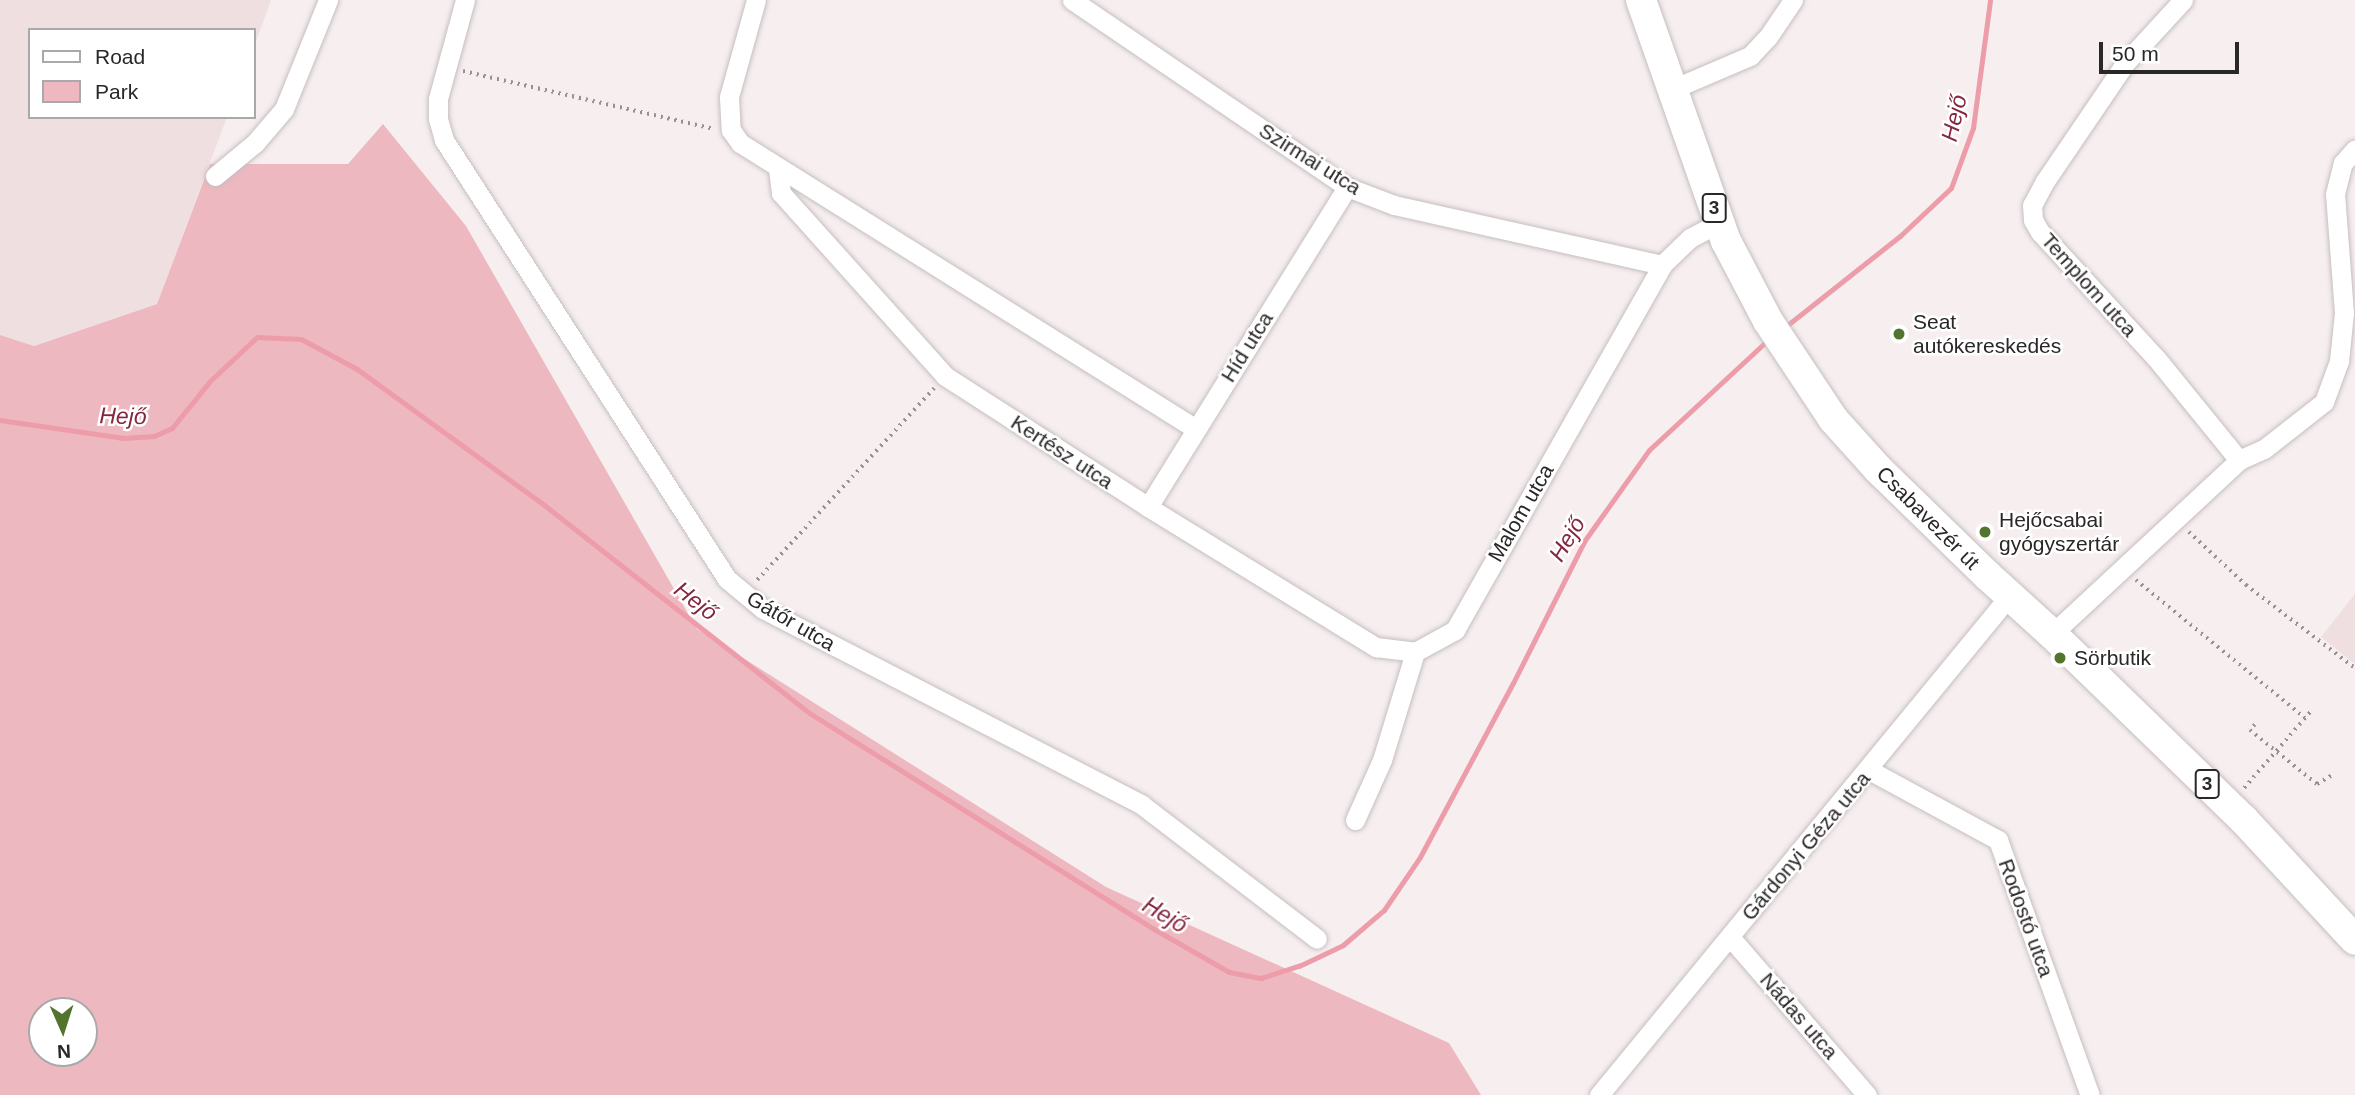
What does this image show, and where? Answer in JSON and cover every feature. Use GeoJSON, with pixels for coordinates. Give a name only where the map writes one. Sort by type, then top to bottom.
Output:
{"type":"FeatureCollection","features":[{"type":"Feature","properties":{"kind":"main road","name":"Csabavezér út"},"geometry":{"type":"LineString","coordinates":[[1641,0],[1675,88],[1720,222],[1776,334],[1833,419],[1878,468],[2229,805],[2355,940]]}},
{"type":"Feature","properties":{"kind":"street"},"geometry":{"type":"LineString","coordinates":[[215,176],[255,143],[284,109],[328,0]]}},
{"type":"Feature","properties":{"kind":"street","name":"Gátőr utca"},"geometry":{"type":"LineString","coordinates":[[464,0],[444,67],[438,119],[444,140],[727,579],[763,609],[1142,805],[1317,939]]}},
{"type":"Feature","properties":{"kind":"street"},"geometry":{"type":"LineString","coordinates":[[756,0],[729,97],[730,130],[740,143],[1196,429]]}},
{"type":"Feature","properties":{"kind":"street","name":"Szirmai utca"},"geometry":{"type":"LineString","coordinates":[[1072,0],[1347,187],[1394,205],[1662,265]]}},
{"type":"Feature","properties":{"kind":"street"},"geometry":{"type":"LineString","coordinates":[[1675,88],[1750,56],[1768,37],[1793,0]]}},
{"type":"Feature","properties":{"kind":"street","name":"Templom utca"},"geometry":{"type":"LineString","coordinates":[[2182,0],[2126,62],[2032,205],[2033,220],[2039,232],[2156,358],[2239,460]]}},
{"type":"Feature","properties":{"kind":"street"},"geometry":{"type":"LineString","coordinates":[[2052,634],[2239,460],[2264,449],[2324,402],[2339,360],[2344,313],[2335,194],[2343,163],[2355,149]]}},
{"type":"Feature","properties":{"kind":"street","name":"Kertész utca"},"geometry":{"type":"LineString","coordinates":[[778,169],[781,193],[945,376],[1148,508],[1376,648],[1416,652]]}},
{"type":"Feature","properties":{"kind":"street","name":"Híd utca"},"geometry":{"type":"LineString","coordinates":[[1148,508],[1347,187]]}},
{"type":"Feature","properties":{"kind":"street","name":"Malom utca"},"geometry":{"type":"LineString","coordinates":[[1416,652],[1455,629],[1662,265],[1690,238],[1720,222]]}},
{"type":"Feature","properties":{"kind":"street","name":"Gárdonyi Géza utca"},"geometry":{"type":"LineString","coordinates":[[1599,1095],[1869,770],[2010,595]]}},
{"type":"Feature","properties":{"kind":"street"},"geometry":{"type":"LineString","coordinates":[[1355,820],[1382,760],[1416,652]]}},
{"type":"Feature","properties":{"kind":"street","name":"Rodostó utca"},"geometry":{"type":"LineString","coordinates":[[1869,770],[1998,840],[2090,1095]]}},
{"type":"Feature","properties":{"kind":"street","name":"Nádas utca"},"geometry":{"type":"LineString","coordinates":[[1731,937],[1867,1095]]}},
{"type":"Feature","properties":{"kind":"path"},"geometry":{"type":"LineString","coordinates":[[444,67],[701,128],[730,130]]}},
{"type":"Feature","properties":{"kind":"path"},"geometry":{"type":"LineString","coordinates":[[744,595],[945,376]]}},
{"type":"Feature","properties":{"kind":"path"},"geometry":{"type":"LineString","coordinates":[[2175,519],[2246,585],[2355,668]]}},
{"type":"Feature","properties":{"kind":"path"},"geometry":{"type":"LineString","coordinates":[[2122,569],[2305,718]]}},
{"type":"Feature","properties":{"kind":"path"},"geometry":{"type":"LineString","coordinates":[[2155,605],[2160,599]]}},
{"type":"Feature","properties":{"kind":"path"},"geometry":{"type":"LineString","coordinates":[[2208,647],[2213,642]]}},
{"type":"Feature","properties":{"kind":"path"},"geometry":{"type":"LineString","coordinates":[[2257,687],[2261,682]]}},
{"type":"Feature","properties":{"kind":"path"},"geometry":{"type":"LineString","coordinates":[[2229,805],[2310,712]]}},
{"type":"Feature","properties":{"kind":"path"},"geometry":{"type":"LineString","coordinates":[[2255,725],[2250,730],[2317,784],[2332,775]]}},
{"type":"Feature","properties":{"kind":"shaded area"},"geometry":{"type":"Polygon","coordinates":[[[0,0],[271,0],[256,41],[256,28],[28,28],[28,119],[226,119],[157,304],[33,346],[0,335],[0,0]]]}},
{"type":"Feature","properties":{"kind":"shaded area"},"geometry":{"type":"Polygon","coordinates":[[[2355,594],[2355,664],[2321,637],[2355,594]]]}},
{"type":"Feature","properties":{"kind":"green space"},"geometry":{"type":"Polygon","coordinates":[[[383,124],[466,226],[697,629],[1106,887],[1449,1043],[1481,1095],[0,1095],[0,335],[34,346],[157,304],[210,164],[348,164],[383,124]]]}},
{"type":"Feature","properties":{"kind":"waterway","name":"Hejő"},"geometry":{"type":"LineString","coordinates":[[1785,327],[1900,236],[1951,188],[1973,128],[1990,0]]}},
{"type":"Feature","properties":{"kind":"waterway","name":"Hejő"},"geometry":{"type":"LineString","coordinates":[[0,420],[124,438],[154,436],[172,428],[210,381],[257,337],[301,339],[357,369],[539,501],[811,714],[1154,929],[1229,972],[1261,978],[1299,966],[1343,945],[1384,910],[1420,857],[1513,683],[1585,540],[1649,450],[1769,339]]}},
{"type":"Feature","properties":{"kind":"place","name":"Seat autókereskedés"},"geometry":{"type":"Point","coordinates":[1899,334]}},
{"type":"Feature","properties":{"kind":"place","name":"Hejőcsabai gyógyszertár"},"geometry":{"type":"Point","coordinates":[1985,532]}},
{"type":"Feature","properties":{"kind":"place","name":"Sörbutik"},"geometry":{"type":"Point","coordinates":[2060,658]}}]}
